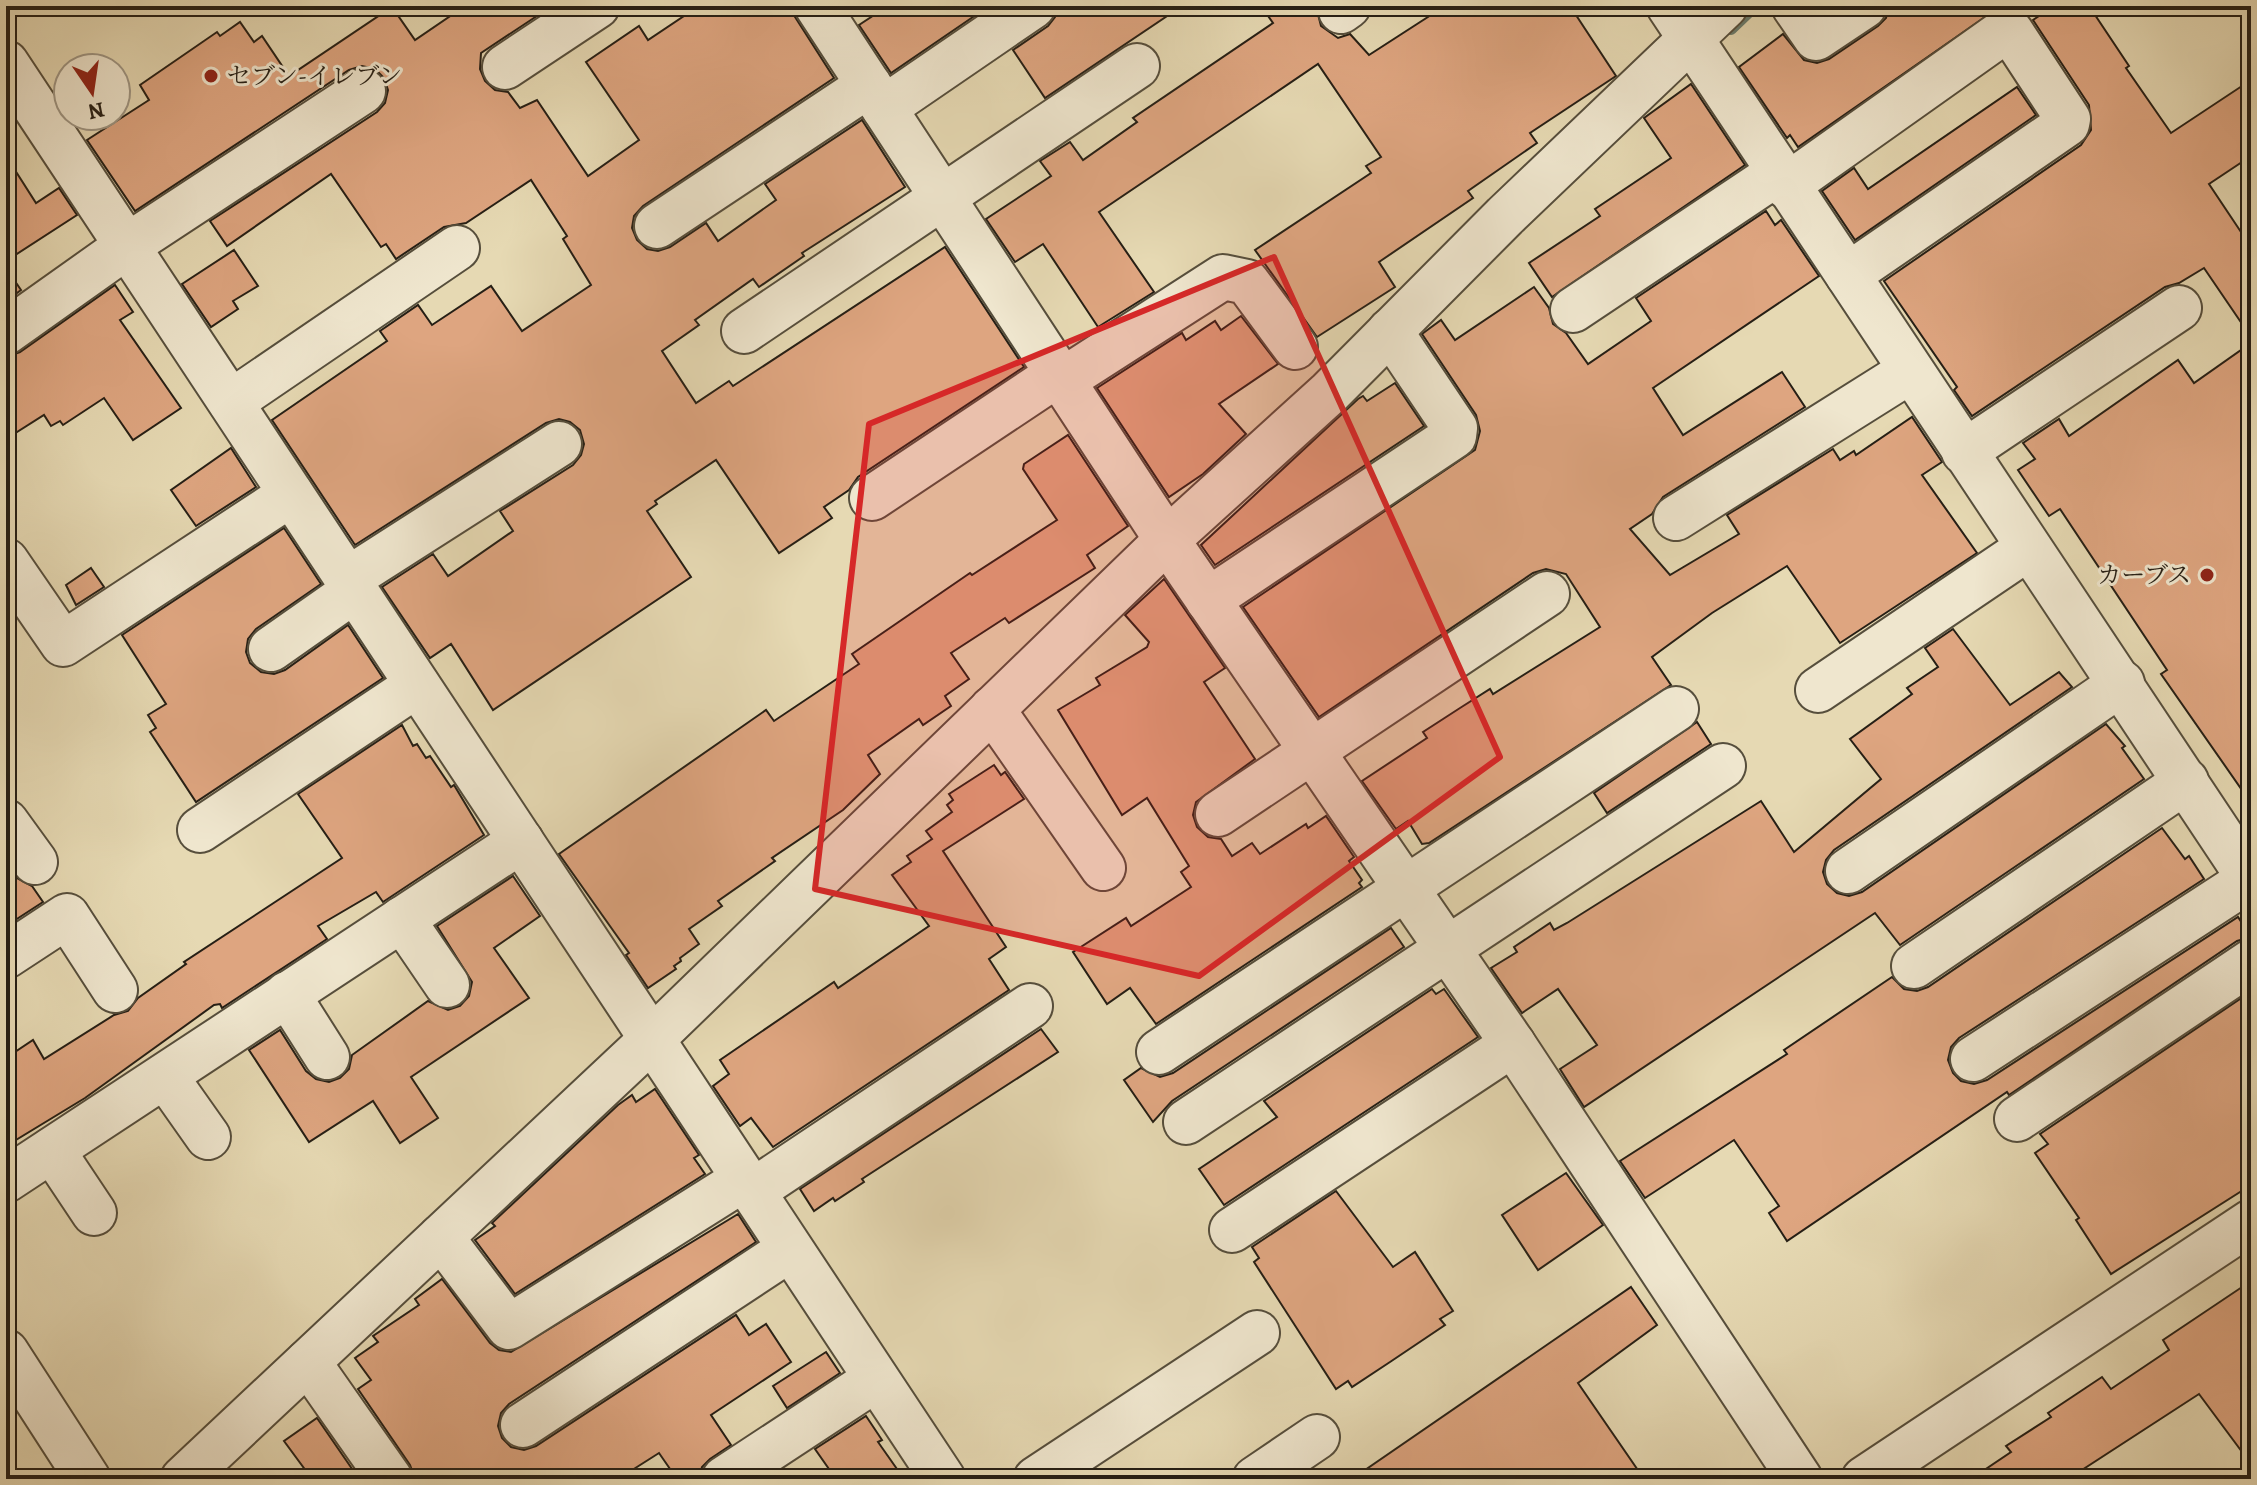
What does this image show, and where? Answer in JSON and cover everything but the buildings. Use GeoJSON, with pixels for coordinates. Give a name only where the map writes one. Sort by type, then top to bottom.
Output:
{"type":"FeatureCollection","features":[{"type":"Feature","properties":{"kind":"street"},"geometry":{"type":"LineString","coordinates":[[505,67],[597,6]]}},
{"type":"Feature","properties":{"kind":"street"},"geometry":{"type":"LineString","coordinates":[[657,226],[1033,6]]}},
{"type":"Feature","properties":{"kind":"street"},"geometry":{"type":"LineString","coordinates":[[183,1479],[652,1039],[1167,540],[1330,392],[1680,23],[1725,6]]}},
{"type":"Feature","properties":{"kind":"street"},"geometry":{"type":"LineString","coordinates":[[1794,6],[1816,38],[1864,6]]}},
{"type":"Feature","properties":{"kind":"street"},"geometry":{"type":"LineString","coordinates":[[819,7],[1167,540],[1513,1044],[1800,1479]]}},
{"type":"Feature","properties":{"kind":"street"},"geometry":{"type":"LineString","coordinates":[[1680,23],[2028,548],[2122,683],[2250,880],[1973,1059]]}},
{"type":"Feature","properties":{"kind":"street"},"geometry":{"type":"LineString","coordinates":[[1573,310],[1782,180],[2006,30],[2011,32],[2068,119],[2067,124],[1848,275]]}},
{"type":"Feature","properties":{"kind":"street"},"geometry":{"type":"LineString","coordinates":[[6,63],[939,1478]]}},
{"type":"Feature","properties":{"kind":"street"},"geometry":{"type":"LineString","coordinates":[[744,331],[1137,66]]}},
{"type":"Feature","properties":{"kind":"street"},"geometry":{"type":"LineString","coordinates":[[6,332],[127,246],[363,91]]}},
{"type":"Feature","properties":{"kind":"street"},"geometry":{"type":"LineString","coordinates":[[231,402],[457,248]]}},
{"type":"Feature","properties":{"kind":"street"},"geometry":{"type":"LineString","coordinates":[[872,498],[1223,277],[1247,282],[1295,347]]}},
{"type":"Feature","properties":{"kind":"street"},"geometry":{"type":"LineString","coordinates":[[1964,452],[2179,308]]}},
{"type":"Feature","properties":{"kind":"street"},"geometry":{"type":"LineString","coordinates":[[1208,600],[1454,436],[1455,428],[1390,331]]}},
{"type":"Feature","properties":{"kind":"street"},"geometry":{"type":"LineString","coordinates":[[1676,518],[1910,371]]}},
{"type":"Feature","properties":{"kind":"street"},"geometry":{"type":"LineString","coordinates":[[271,649],[351,585],[559,444]]}},
{"type":"Feature","properties":{"kind":"street"},"geometry":{"type":"LineString","coordinates":[[6,561],[63,644],[291,494]]}},
{"type":"Feature","properties":{"kind":"street"},"geometry":{"type":"LineString","coordinates":[[1818,690],[2028,548]]}},
{"type":"Feature","properties":{"kind":"street"},"geometry":{"type":"LineString","coordinates":[[1218,814],[1547,594]]}},
{"type":"Feature","properties":{"kind":"street"},"geometry":{"type":"LineString","coordinates":[[1848,871],[2122,683]]}},
{"type":"Feature","properties":{"kind":"street"},"geometry":{"type":"LineString","coordinates":[[200,830],[417,685]]}},
{"type":"Feature","properties":{"kind":"street"},"geometry":{"type":"LineString","coordinates":[[992,709],[1103,868]]}},
{"type":"Feature","properties":{"kind":"street"},"geometry":{"type":"LineString","coordinates":[[1159,1052],[1676,709]]}},
{"type":"Feature","properties":{"kind":"street"},"geometry":{"type":"LineString","coordinates":[[1186,1122],[1723,766]]}},
{"type":"Feature","properties":{"kind":"street"},"geometry":{"type":"LineString","coordinates":[[1914,966],[2186,781]]}},
{"type":"Feature","properties":{"kind":"street"},"geometry":{"type":"LineString","coordinates":[[6,822],[35,862]]}},
{"type":"Feature","properties":{"kind":"street"},"geometry":{"type":"LineString","coordinates":[[6,1180],[521,841]]}},
{"type":"Feature","properties":{"kind":"street"},"geometry":{"type":"LineString","coordinates":[[6,956],[67,916],[115,990]]}},
{"type":"Feature","properties":{"kind":"street"},"geometry":{"type":"LineString","coordinates":[[402,919],[447,985]]}},
{"type":"Feature","properties":{"kind":"street"},"geometry":{"type":"LineString","coordinates":[[2017,1119],[2251,962]]}},
{"type":"Feature","properties":{"kind":"street"},"geometry":{"type":"LineString","coordinates":[[287,994],[327,1057]]}},
{"type":"Feature","properties":{"kind":"street"},"geometry":{"type":"LineString","coordinates":[[441,1237],[509,1327],[748,1185],[1030,1006]]}},
{"type":"Feature","properties":{"kind":"street"},"geometry":{"type":"LineString","coordinates":[[1232,1230],[1513,1044]]}},
{"type":"Feature","properties":{"kind":"street"},"geometry":{"type":"LineString","coordinates":[[165,1076],[208,1137]]}},
{"type":"Feature","properties":{"kind":"street"},"geometry":{"type":"LineString","coordinates":[[52,1150],[94,1213]]}},
{"type":"Feature","properties":{"kind":"street"},"geometry":{"type":"LineString","coordinates":[[1864,1479],[2251,1222]]}},
{"type":"Feature","properties":{"kind":"street"},"geometry":{"type":"LineString","coordinates":[[523,1425],[790,1249]]}},
{"type":"Feature","properties":{"kind":"street"},"geometry":{"type":"LineString","coordinates":[[1036,1479],[1257,1333]]}},
{"type":"Feature","properties":{"kind":"street"},"geometry":{"type":"LineString","coordinates":[[7,1356],[88,1479]]}},
{"type":"Feature","properties":{"kind":"street"},"geometry":{"type":"LineString","coordinates":[[308,1362],[390,1479]]}},
{"type":"Feature","properties":{"kind":"street"},"geometry":{"type":"LineString","coordinates":[[724,1479],[876,1379]]}},
{"type":"Feature","properties":{"kind":"street"},"geometry":{"type":"LineString","coordinates":[[1255,1479],[1317,1437]]}},
{"type":"Feature","properties":{"kind":"highlighted area"},"geometry":{"type":"Polygon","coordinates":[[[1274,257],[1500,757],[1199,976],[815,889],[869,424],[1274,257]]]}},
{"type":"Feature","properties":{"kind":"waterway"},"geometry":{"type":"LineString","coordinates":[[1731,29],[1755,6]]}},
{"type":"Feature","properties":{"kind":"place","name":"セブン-イレブン"},"geometry":{"type":"Point","coordinates":[211,76]}},
{"type":"Feature","properties":{"kind":"place","name":"カーブス"},"geometry":{"type":"Point","coordinates":[2207,575]}}]}
